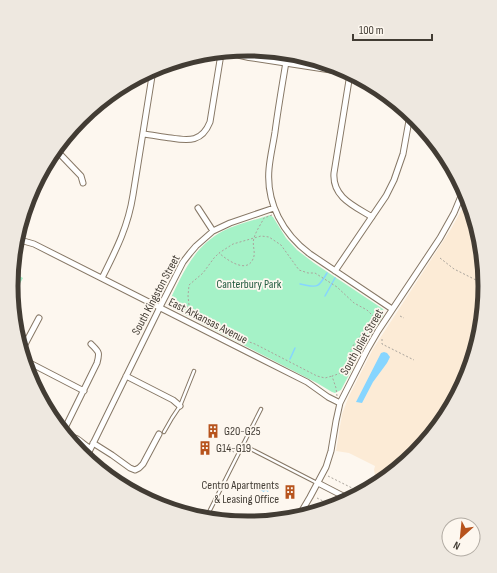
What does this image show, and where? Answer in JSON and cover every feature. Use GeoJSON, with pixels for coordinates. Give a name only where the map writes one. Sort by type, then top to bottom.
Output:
{"type":"FeatureCollection","features":[{"type":"Feature","properties":{"kind":"street"},"geometry":{"type":"LineString","coordinates":[[244,56],[311,65]]}},
{"type":"Feature","properties":{"kind":"street"},"geometry":{"type":"LineString","coordinates":[[143,134],[186,140],[196,138],[205,132],[210,122],[220,58]]}},
{"type":"Feature","properties":{"kind":"street"},"geometry":{"type":"LineString","coordinates":[[286,62],[269,169],[270,189],[276,214],[286,231],[299,245],[334,271],[392,309]]}},
{"type":"Feature","properties":{"kind":"street"},"geometry":{"type":"LineString","coordinates":[[102,278],[119,244],[129,215],[152,78]]}},
{"type":"Feature","properties":{"kind":"street"},"geometry":{"type":"LineString","coordinates":[[349,80],[334,181],[342,196],[372,217]]}},
{"type":"Feature","properties":{"kind":"street"},"geometry":{"type":"LineString","coordinates":[[334,271],[386,196],[397,172],[406,144],[409,122]]}},
{"type":"Feature","properties":{"kind":"street"},"geometry":{"type":"LineString","coordinates":[[60,154],[81,176],[82,183]]}},
{"type":"Feature","properties":{"kind":"street","name":"South Joliet Street"},"geometry":{"type":"LineString","coordinates":[[302,511],[318,483],[329,456],[338,402],[392,309],[445,230],[461,197]]}},
{"type":"Feature","properties":{"kind":"street"},"geometry":{"type":"LineString","coordinates":[[198,208],[213,231]]}},
{"type":"Feature","properties":{"kind":"street","name":"South Kingston Street"},"geometry":{"type":"LineString","coordinates":[[89,452],[160,307],[190,253],[213,231],[230,223],[274,208]]}},
{"type":"Feature","properties":{"kind":"street","name":"East Arkansas Avenue"},"geometry":{"type":"LineString","coordinates":[[22,241],[34,244],[307,382],[328,397],[338,402]]}},
{"type":"Feature","properties":{"kind":"street"},"geometry":{"type":"LineString","coordinates":[[25,344],[39,318]]}},
{"type":"Feature","properties":{"kind":"street"},"geometry":{"type":"LineString","coordinates":[[66,427],[97,363],[98,350],[91,344]]}},
{"type":"Feature","properties":{"kind":"street"},"geometry":{"type":"LineString","coordinates":[[31,364],[84,391]]}},
{"type":"Feature","properties":{"kind":"street"},"geometry":{"type":"LineString","coordinates":[[126,376],[173,400],[180,406]]}},
{"type":"Feature","properties":{"kind":"street"},"geometry":{"type":"LineString","coordinates":[[75,438],[83,442],[84,445],[92,446],[112,455],[135,470],[143,464],[162,433]]}},
{"type":"Feature","properties":{"kind":"street"},"geometry":{"type":"LineString","coordinates":[[318,483],[343,496]]}},
{"type":"Feature","properties":{"kind":"lane"},"geometry":{"type":"LineString","coordinates":[[162,433],[180,406],[194,372]]}},
{"type":"Feature","properties":{"kind":"lane"},"geometry":{"type":"LineString","coordinates":[[208,514],[261,409]]}},
{"type":"Feature","properties":{"kind":"lane"},"geometry":{"type":"LineString","coordinates":[[243,445],[318,483]]}},
{"type":"Feature","properties":{"kind":"path"},"geometry":{"type":"LineString","coordinates":[[219,253],[227,260],[235,264],[244,266],[251,263],[254,256],[254,238],[264,218],[276,214]]}},
{"type":"Feature","properties":{"kind":"path"},"geometry":{"type":"LineString","coordinates":[[261,236],[269,238],[281,245],[299,270],[316,273],[337,287],[354,303],[367,310],[372,316],[371,324],[353,346],[350,352],[348,365],[340,374],[325,378],[317,376],[255,344],[241,339],[236,331],[209,322],[189,306],[189,285],[203,273],[219,253],[232,244],[261,236]]}},
{"type":"Feature","properties":{"kind":"path"},"geometry":{"type":"LineString","coordinates":[[440,258],[454,269],[479,282]]}},
{"type":"Feature","properties":{"kind":"path"},"geometry":{"type":"LineString","coordinates":[[174,315],[189,306]]}},
{"type":"Feature","properties":{"kind":"path"},"geometry":{"type":"LineString","coordinates":[[372,316],[386,312]]}},
{"type":"Feature","properties":{"kind":"path"},"geometry":{"type":"LineString","coordinates":[[400,316],[404,318]]}},
{"type":"Feature","properties":{"kind":"path"},"geometry":{"type":"LineString","coordinates":[[382,339],[382,344],[414,360]]}},
{"type":"Feature","properties":{"kind":"path"},"geometry":{"type":"LineString","coordinates":[[332,376],[338,402]]}},
{"type":"Feature","properties":{"kind":"path"},"geometry":{"type":"LineString","coordinates":[[218,444],[234,452]]}},
{"type":"Feature","properties":{"kind":"path"},"geometry":{"type":"LineString","coordinates":[[328,476],[356,490]]}},
{"type":"Feature","properties":{"kind":"path"},"geometry":{"type":"LineString","coordinates":[[317,498],[327,503]]}},
{"type":"Feature","properties":{"kind":"shaded area"},"geometry":{"type":"Polygon","coordinates":[[[464,204],[475,242],[479,271],[479,302],[477,317],[467,361],[448,402],[431,427],[400,460],[379,477],[375,475],[375,466],[349,453],[336,451],[342,414],[349,396],[373,349],[451,229],[464,204]]]}},
{"type":"Feature","properties":{"kind":"green space","name":"Canterbury Park"},"geometry":{"type":"Polygon","coordinates":[[[270,215],[273,217],[286,238],[297,250],[384,311],[383,316],[367,341],[341,390],[335,393],[170,307],[168,304],[184,272],[196,253],[204,245],[223,231],[270,215]]]}},
{"type":"Feature","properties":{"kind":"green space"},"geometry":{"type":"Polygon","coordinates":[[[18,275],[23,278],[18,287],[18,275]]]}},
{"type":"Feature","properties":{"kind":"water"},"geometry":{"type":"Polygon","coordinates":[[[384,352],[390,357],[387,363],[373,382],[362,403],[356,402],[381,353],[384,352]]]}},
{"type":"Feature","properties":{"kind":"water"},"geometry":{"type":"Polygon","coordinates":[[[256,482],[264,486],[265,484],[267,485],[269,489],[268,492],[265,490],[264,492],[254,487],[256,482]]]}},
{"type":"Feature","properties":{"kind":"waterway"},"geometry":{"type":"LineString","coordinates":[[300,284],[310,286],[319,285],[327,273]]}},
{"type":"Feature","properties":{"kind":"waterway"},"geometry":{"type":"LineString","coordinates":[[325,296],[335,278]]}},
{"type":"Feature","properties":{"kind":"waterway"},"geometry":{"type":"LineString","coordinates":[[290,359],[295,348]]}},
{"type":"Feature","properties":{"kind":"place","name":"G20-G25"},"geometry":{"type":"Point","coordinates":[213,431]}},
{"type":"Feature","properties":{"kind":"place","name":"G14-G19"},"geometry":{"type":"Point","coordinates":[205,448]}},
{"type":"Feature","properties":{"kind":"place","name":"Centro Apartments & Leasing Office"},"geometry":{"type":"Point","coordinates":[290,492]}}]}
